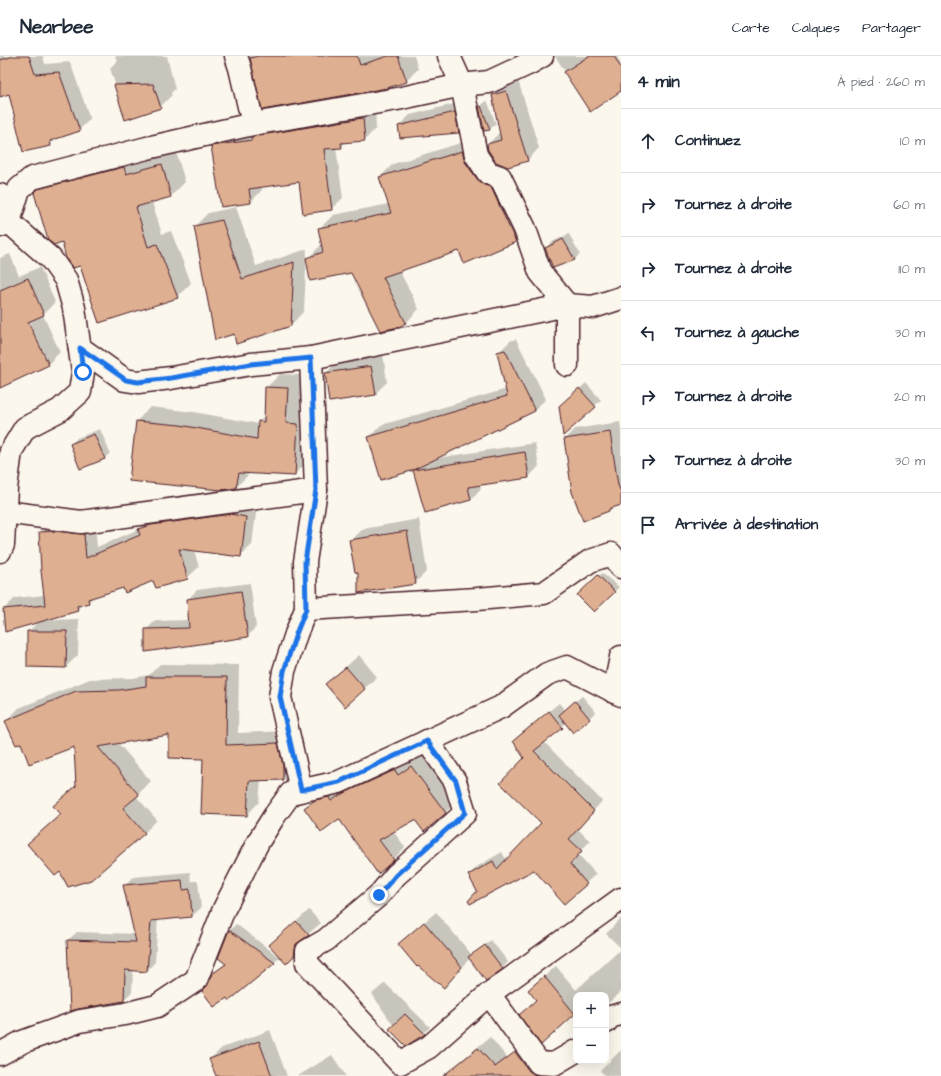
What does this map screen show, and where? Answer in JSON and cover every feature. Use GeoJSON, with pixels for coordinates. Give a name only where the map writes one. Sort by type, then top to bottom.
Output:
{"type":"FeatureCollection","features":[{"type":"Feature","properties":{"kind":"street"},"geometry":{"type":"LineString","coordinates":[[236,56],[253,124]]}},
{"type":"Feature","properties":{"kind":"street"},"geometry":{"type":"LineString","coordinates":[[449,56],[462,85],[476,155],[488,173],[500,177],[525,230],[540,272],[567,305],[567,364]]}},
{"type":"Feature","properties":{"kind":"street"},"geometry":{"type":"LineString","coordinates":[[4,224],[19,189],[32,178],[147,148],[253,124],[397,99],[462,85],[489,82],[542,56]]}},
{"type":"Feature","properties":{"kind":"street"},"geometry":{"type":"LineString","coordinates":[[0,195],[4,224],[51,259],[66,280],[74,308],[83,372],[80,392],[60,410],[24,428],[11,451],[3,487],[6,512],[3,545],[0,551]]}},
{"type":"Feature","properties":{"kind":"street"},"geometry":{"type":"LineString","coordinates":[[80,348],[126,380],[138,382],[171,378],[251,364],[311,358],[567,305],[593,307],[621,298]]}},
{"type":"Feature","properties":{"kind":"street"},"geometry":{"type":"LineString","coordinates":[[301,790],[280,697],[284,671],[306,609],[305,562],[316,490],[311,358]]}},
{"type":"Feature","properties":{"kind":"street"},"geometry":{"type":"LineString","coordinates":[[6,512],[81,522],[316,490]]}},
{"type":"Feature","properties":{"kind":"street"},"geometry":{"type":"LineString","coordinates":[[306,609],[477,599],[544,593],[590,562],[612,554],[621,567]]}},
{"type":"Feature","properties":{"kind":"street"},"geometry":{"type":"LineString","coordinates":[[0,1054],[22,1042],[80,1021],[125,1014],[157,1006],[196,980],[224,909],[258,842],[291,793],[339,782],[501,707],[547,674],[567,667],[618,693],[621,657]]}},
{"type":"Feature","properties":{"kind":"street"},"geometry":{"type":"LineString","coordinates":[[427,741],[456,781],[465,813],[396,875],[379,895],[326,940],[307,951],[307,963],[400,1063],[429,1047],[489,994],[621,898]]}},
{"type":"Feature","properties":{"kind":"street"},"geometry":{"type":"LineString","coordinates":[[489,994],[539,1062],[554,1064],[573,1053]]}},
{"type":"Feature","properties":{"kind":"street"},"geometry":{"type":"LineString","coordinates":[[609,1018],[621,1014]]}},
{"type":"Feature","properties":{"kind":"building"},"geometry":{"type":"Polygon","coordinates":[[[14,56],[29,56],[35,74],[59,72],[80,131],[50,141],[51,146],[23,152],[9,94],[0,97],[0,60],[14,56]]]}},
{"type":"Feature","properties":{"kind":"building"},"geometry":{"type":"Polygon","coordinates":[[[258,56],[357,56],[360,65],[388,56],[398,56],[407,82],[387,88],[262,110],[250,58],[258,56]]]}},
{"type":"Feature","properties":{"kind":"building"},"geometry":{"type":"Polygon","coordinates":[[[589,56],[614,56],[621,68],[621,91],[590,112],[564,72],[589,56]]]}},
{"type":"Feature","properties":{"kind":"building"},"geometry":{"type":"Polygon","coordinates":[[[153,84],[161,108],[125,120],[114,85],[153,84]]]}},
{"type":"Feature","properties":{"kind":"building"},"geometry":{"type":"Polygon","coordinates":[[[506,91],[528,161],[508,167],[496,162],[488,150],[487,144],[501,140],[492,95],[506,91]]]}},
{"type":"Feature","properties":{"kind":"building"},"geometry":{"type":"Polygon","coordinates":[[[479,106],[481,106],[490,130],[484,131],[479,106]]]}},
{"type":"Feature","properties":{"kind":"building"},"geometry":{"type":"Polygon","coordinates":[[[455,112],[459,133],[400,138],[398,126],[455,112]]]}},
{"type":"Feature","properties":{"kind":"building"},"geometry":{"type":"Polygon","coordinates":[[[363,118],[365,141],[341,143],[342,148],[324,149],[332,210],[303,214],[299,182],[249,189],[251,203],[221,207],[211,146],[252,140],[251,137],[255,136],[363,118]]]}},
{"type":"Feature","properties":{"kind":"building"},"geometry":{"type":"Polygon","coordinates":[[[462,151],[465,162],[478,180],[484,185],[491,187],[516,242],[464,264],[459,251],[383,277],[406,323],[399,327],[380,331],[351,273],[310,281],[306,258],[323,252],[318,228],[391,213],[379,177],[462,151]]]}},
{"type":"Feature","properties":{"kind":"building"},"geometry":{"type":"Polygon","coordinates":[[[162,164],[171,197],[136,207],[148,247],[157,244],[178,298],[99,323],[80,266],[73,268],[66,259],[62,242],[54,245],[48,240],[34,193],[38,189],[124,167],[126,174],[162,164]]]}},
{"type":"Feature","properties":{"kind":"building"},"geometry":{"type":"Polygon","coordinates":[[[222,220],[242,279],[294,262],[291,326],[236,344],[234,334],[215,340],[194,226],[222,220]]]}},
{"type":"Feature","properties":{"kind":"building"},"geometry":{"type":"Polygon","coordinates":[[[563,239],[575,260],[553,268],[545,248],[563,239]]]}},
{"type":"Feature","properties":{"kind":"building"},"geometry":{"type":"Polygon","coordinates":[[[28,278],[44,315],[28,322],[49,365],[0,388],[0,290],[28,278]]]}},
{"type":"Feature","properties":{"kind":"building"},"geometry":{"type":"Polygon","coordinates":[[[505,350],[535,411],[411,471],[381,480],[368,437],[507,396],[497,352],[505,350]]]}},
{"type":"Feature","properties":{"kind":"building"},"geometry":{"type":"Polygon","coordinates":[[[371,366],[376,395],[329,402],[325,373],[371,366]]]}},
{"type":"Feature","properties":{"kind":"building"},"geometry":{"type":"Polygon","coordinates":[[[265,387],[288,388],[286,423],[298,424],[295,476],[239,473],[236,488],[221,490],[129,481],[136,421],[180,425],[257,439],[258,421],[264,422],[265,387]]]}},
{"type":"Feature","properties":{"kind":"building"},"geometry":{"type":"Polygon","coordinates":[[[579,388],[596,407],[563,436],[559,406],[579,388]]]}},
{"type":"Feature","properties":{"kind":"building"},"geometry":{"type":"Polygon","coordinates":[[[610,432],[618,485],[621,492],[621,505],[583,521],[572,492],[564,439],[610,432]]]}},
{"type":"Feature","properties":{"kind":"building"},"geometry":{"type":"Polygon","coordinates":[[[94,434],[105,459],[80,469],[70,444],[94,434]]]}},
{"type":"Feature","properties":{"kind":"building"},"geometry":{"type":"Polygon","coordinates":[[[525,452],[529,478],[468,487],[471,500],[425,513],[413,470],[525,452]]]}},
{"type":"Feature","properties":{"kind":"building"},"geometry":{"type":"Polygon","coordinates":[[[231,514],[246,517],[241,557],[179,549],[188,579],[156,588],[153,581],[125,593],[123,588],[88,599],[89,603],[77,606],[78,611],[5,632],[3,609],[45,605],[41,571],[39,532],[55,531],[84,534],[86,558],[140,535],[138,529],[151,525],[231,514]]]}},
{"type":"Feature","properties":{"kind":"building"},"geometry":{"type":"Polygon","coordinates":[[[407,531],[416,584],[358,593],[358,573],[355,572],[349,540],[407,531]]]}},
{"type":"Feature","properties":{"kind":"building"},"geometry":{"type":"Polygon","coordinates":[[[598,575],[615,592],[594,612],[577,595],[598,575]]]}},
{"type":"Feature","properties":{"kind":"building"},"geometry":{"type":"Polygon","coordinates":[[[241,591],[248,637],[145,652],[145,629],[189,628],[187,599],[241,591]]]}},
{"type":"Feature","properties":{"kind":"building"},"geometry":{"type":"Polygon","coordinates":[[[27,631],[67,631],[66,668],[27,667],[27,631]]]}},
{"type":"Feature","properties":{"kind":"building"},"geometry":{"type":"Polygon","coordinates":[[[346,667],[365,689],[345,707],[325,684],[346,667]]]}},
{"type":"Feature","properties":{"kind":"building"},"geometry":{"type":"Polygon","coordinates":[[[146,677],[227,677],[226,745],[278,743],[283,765],[283,780],[249,781],[247,816],[201,814],[203,759],[169,758],[169,735],[98,747],[139,795],[123,808],[145,833],[91,880],[68,887],[60,872],[55,876],[27,844],[61,814],[53,806],[76,786],[74,747],[29,764],[21,743],[16,745],[5,721],[76,691],[119,690],[146,686],[146,677]]]}},
{"type":"Feature","properties":{"kind":"building"},"geometry":{"type":"Polygon","coordinates":[[[575,701],[590,719],[573,733],[559,715],[575,701]]]}},
{"type":"Feature","properties":{"kind":"building"},"geometry":{"type":"Polygon","coordinates":[[[549,711],[563,728],[534,751],[594,811],[569,839],[582,851],[570,864],[587,884],[564,904],[534,870],[470,904],[468,901],[477,891],[468,875],[493,861],[497,869],[541,823],[500,783],[524,758],[513,741],[549,711]]]}},
{"type":"Feature","properties":{"kind":"building"},"geometry":{"type":"Polygon","coordinates":[[[411,766],[446,813],[424,832],[415,820],[379,840],[394,860],[378,874],[339,819],[321,832],[304,808],[315,800],[329,797],[331,801],[340,795],[395,770],[398,775],[411,766]]]}},
{"type":"Feature","properties":{"kind":"building"},"geometry":{"type":"Polygon","coordinates":[[[182,880],[183,890],[190,889],[192,917],[151,921],[147,972],[125,970],[124,1001],[70,1011],[67,940],[136,942],[123,885],[182,880]]]}},
{"type":"Feature","properties":{"kind":"building"},"geometry":{"type":"Polygon","coordinates":[[[296,921],[309,935],[296,944],[294,956],[286,964],[269,945],[296,921]]]}},
{"type":"Feature","properties":{"kind":"building"},"geometry":{"type":"Polygon","coordinates":[[[424,922],[462,967],[444,988],[418,966],[417,967],[398,944],[424,922]]]}},
{"type":"Feature","properties":{"kind":"building"},"geometry":{"type":"Polygon","coordinates":[[[229,930],[275,963],[229,1001],[227,998],[214,1007],[202,991],[208,985],[212,974],[226,964],[218,958],[229,930]]]}},
{"type":"Feature","properties":{"kind":"building"},"geometry":{"type":"Polygon","coordinates":[[[485,945],[503,969],[486,981],[468,957],[485,945]]]}},
{"type":"Feature","properties":{"kind":"building"},"geometry":{"type":"Polygon","coordinates":[[[544,976],[573,1012],[573,1016],[541,1045],[519,1015],[536,1000],[528,990],[544,976]]]}},
{"type":"Feature","properties":{"kind":"building"},"geometry":{"type":"Polygon","coordinates":[[[405,1014],[425,1034],[406,1046],[389,1029],[405,1014]]]}},
{"type":"Feature","properties":{"kind":"building"},"geometry":{"type":"Polygon","coordinates":[[[259,1041],[272,1076],[216,1076],[209,1059],[259,1041]]]}},
{"type":"Feature","properties":{"kind":"building"},"geometry":{"type":"Polygon","coordinates":[[[478,1048],[495,1067],[515,1052],[529,1071],[537,1076],[443,1076],[478,1048]]]}},
{"type":"Feature","properties":{"kind":"route"},"geometry":{"type":"LineString","coordinates":[[83,372],[80,348],[126,380],[138,382],[171,378],[251,364],[311,358],[316,490],[305,562],[306,609],[284,671],[280,697],[301,790],[339,782],[427,741],[456,781],[465,813],[396,875],[379,895]]}}]}
